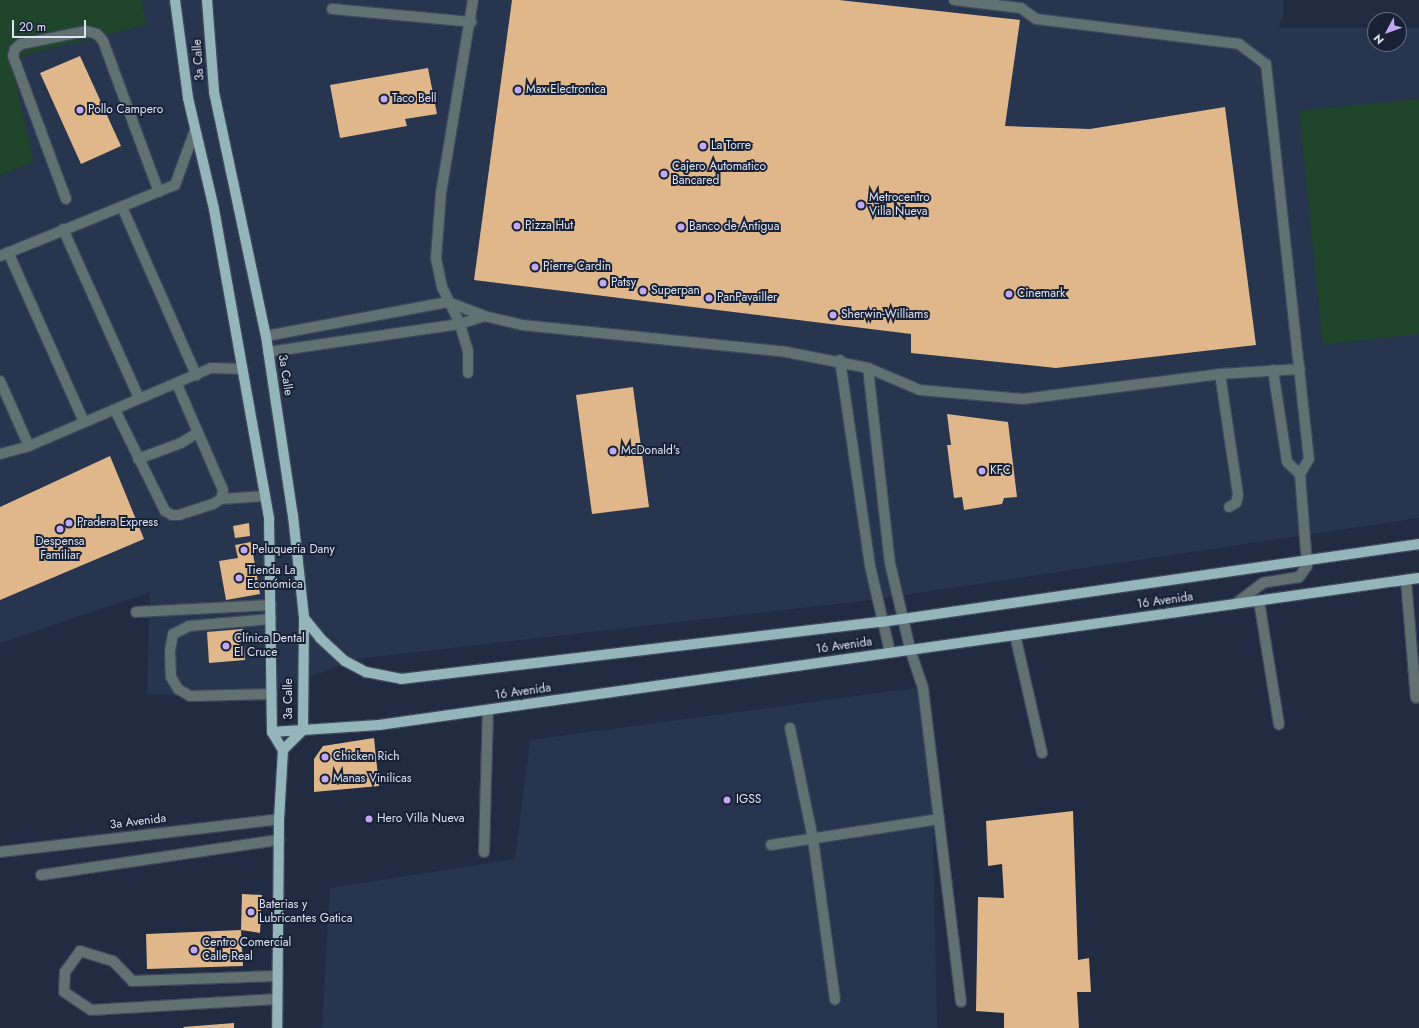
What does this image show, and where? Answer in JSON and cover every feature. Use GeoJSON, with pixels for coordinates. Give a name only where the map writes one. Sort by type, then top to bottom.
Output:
{"type":"FeatureCollection","features":[{"type":"Feature","properties":{"kind":"main road","name":"3a Calle"},"geometry":{"type":"LineString","coordinates":[[175,0],[188,98],[214,209],[265,496],[268,519],[271,605],[272,732],[283,750],[302,730],[304,618],[293,516],[266,336],[214,92],[208,0]]}},
{"type":"Feature","properties":{"kind":"main road","name":"16 Avenida"},"geometry":{"type":"LineString","coordinates":[[304,618],[320,638],[345,661],[366,672],[401,679],[882,622],[1419,544]]}},
{"type":"Feature","properties":{"kind":"main road","name":"16 Avenida"},"geometry":{"type":"LineString","coordinates":[[272,732],[379,725],[1419,578]]}},
{"type":"Feature","properties":{"kind":"main road"},"geometry":{"type":"LineString","coordinates":[[277,1028],[279,819],[283,750]]}},
{"type":"Feature","properties":{"kind":"street"},"geometry":{"type":"LineString","coordinates":[[468,373],[468,351],[460,324],[448,302],[436,258],[441,192],[474,0]]}},
{"type":"Feature","properties":{"kind":"street"},"geometry":{"type":"LineString","coordinates":[[954,0],[1021,8],[1036,19],[1239,44],[1266,64],[1309,459],[1300,474],[1308,560],[1305,570],[1299,577],[1263,583],[1235,604]]}},
{"type":"Feature","properties":{"kind":"street"},"geometry":{"type":"LineString","coordinates":[[332,9],[471,22]]}},
{"type":"Feature","properties":{"kind":"street"},"geometry":{"type":"LineString","coordinates":[[66,199],[13,56],[15,49],[21,44],[86,32],[97,34],[103,41],[159,192]]}},
{"type":"Feature","properties":{"kind":"street"},"geometry":{"type":"LineString","coordinates":[[84,422],[4,254],[175,185],[195,130]]}},
{"type":"Feature","properties":{"kind":"street"},"geometry":{"type":"LineString","coordinates":[[122,207],[196,375]]}},
{"type":"Feature","properties":{"kind":"street"},"geometry":{"type":"LineString","coordinates":[[63,229],[139,398]]}},
{"type":"Feature","properties":{"kind":"street"},"geometry":{"type":"LineString","coordinates":[[266,336],[448,302],[484,316],[522,325],[772,350],[840,360],[868,368],[920,390],[1023,399],[1220,374],[1300,369]]}},
{"type":"Feature","properties":{"kind":"street"},"geometry":{"type":"LineString","coordinates":[[268,352],[460,324],[484,316]]}},
{"type":"Feature","properties":{"kind":"street"},"geometry":{"type":"LineString","coordinates":[[840,360],[870,566],[890,652]]}},
{"type":"Feature","properties":{"kind":"street"},"geometry":{"type":"LineString","coordinates":[[0,454],[29,446],[115,410],[139,398],[177,384],[211,368],[242,369]]}},
{"type":"Feature","properties":{"kind":"street"},"geometry":{"type":"LineString","coordinates":[[868,368],[887,544],[910,649],[923,688],[961,1002]]}},
{"type":"Feature","properties":{"kind":"street"},"geometry":{"type":"LineString","coordinates":[[1273,370],[1287,462],[1300,474]]}},
{"type":"Feature","properties":{"kind":"street"},"geometry":{"type":"LineString","coordinates":[[1220,374],[1238,494],[1236,503],[1229,507]]}},
{"type":"Feature","properties":{"kind":"street"},"geometry":{"type":"LineString","coordinates":[[0,381],[29,446]]}},
{"type":"Feature","properties":{"kind":"street"},"geometry":{"type":"LineString","coordinates":[[177,384],[223,490],[221,499]]}},
{"type":"Feature","properties":{"kind":"street"},"geometry":{"type":"LineString","coordinates":[[115,410],[166,511],[172,515],[213,504],[221,499],[265,496]]}},
{"type":"Feature","properties":{"kind":"street"},"geometry":{"type":"LineString","coordinates":[[138,458],[181,442],[197,433]]}},
{"type":"Feature","properties":{"kind":"street"},"geometry":{"type":"LineString","coordinates":[[1406,580],[1416,698]]}},
{"type":"Feature","properties":{"kind":"street"},"geometry":{"type":"LineString","coordinates":[[1259,601],[1279,724]]}},
{"type":"Feature","properties":{"kind":"street"},"geometry":{"type":"LineString","coordinates":[[136,612],[271,605]]}},
{"type":"Feature","properties":{"kind":"street"},"geometry":{"type":"LineString","coordinates":[[271,619],[189,626],[173,634],[170,651],[171,677],[178,689],[190,696],[272,694]]}},
{"type":"Feature","properties":{"kind":"street"},"geometry":{"type":"LineString","coordinates":[[1015,635],[1042,753]]}},
{"type":"Feature","properties":{"kind":"street"},"geometry":{"type":"LineString","coordinates":[[484,852],[488,710]]}},
{"type":"Feature","properties":{"kind":"street"},"geometry":{"type":"LineString","coordinates":[[790,728],[813,839],[835,1000]]}},
{"type":"Feature","properties":{"kind":"street","name":"3a Avenida"},"geometry":{"type":"LineString","coordinates":[[0,852],[279,819]]}},
{"type":"Feature","properties":{"kind":"street"},"geometry":{"type":"LineString","coordinates":[[771,845],[939,819]]}},
{"type":"Feature","properties":{"kind":"street"},"geometry":{"type":"LineString","coordinates":[[41,875],[279,840]]}},
{"type":"Feature","properties":{"kind":"street"},"geometry":{"type":"LineString","coordinates":[[277,976],[132,980],[113,961],[80,950],[65,972],[64,992],[91,1010],[277,999]]}},
{"type":"Feature","properties":{"kind":"shaded area"},"geometry":{"type":"Polygon","coordinates":[[[142,0],[1283,0],[1283,16],[1279,28],[1367,28],[1367,52],[1407,52],[1407,28],[1419,28],[1419,518],[871,600],[356,659],[254,699],[147,694],[150,592],[0,643],[0,175],[34,162],[9,59],[146,25],[142,0]]]}},
{"type":"Feature","properties":{"kind":"shaded area","name":"IGSS"},"geometry":{"type":"Polygon","coordinates":[[[930,686],[937,1028],[322,1028],[330,888],[515,859],[530,740],[930,686]]]}},
{"type":"Feature","properties":{"kind":"green space"},"geometry":{"type":"Polygon","coordinates":[[[0,0],[142,0],[146,25],[10,59],[34,162],[0,175],[0,0]]]}},
{"type":"Feature","properties":{"kind":"green space"},"geometry":{"type":"Polygon","coordinates":[[[1419,99],[1419,334],[1323,344],[1299,111],[1419,99]]]}},
{"type":"Feature","properties":{"kind":"building","name":"Metrocentro Villa Nueva"},"geometry":{"type":"Polygon","coordinates":[[[512,0],[839,0],[1020,20],[1005,126],[1090,129],[1225,107],[1256,345],[1056,368],[911,353],[911,334],[474,280],[512,0]]]}},
{"type":"Feature","properties":{"kind":"building","name":"Pollo Campero"},"geometry":{"type":"Polygon","coordinates":[[[80,56],[121,146],[81,164],[40,73],[80,56]]]}},
{"type":"Feature","properties":{"kind":"building","name":"Taco Bell"},"geometry":{"type":"Polygon","coordinates":[[[428,68],[437,114],[405,119],[407,126],[340,138],[330,85],[428,68]]]}},
{"type":"Feature","properties":{"kind":"building","name":"McDonald's"},"geometry":{"type":"Polygon","coordinates":[[[633,387],[649,507],[592,514],[576,395],[633,387]]]}},
{"type":"Feature","properties":{"kind":"building","name":"KFC"},"geometry":{"type":"Polygon","coordinates":[[[947,414],[1008,422],[1017,497],[1004,498],[1002,504],[964,510],[962,497],[954,498],[947,445],[951,445],[947,414]]]}},
{"type":"Feature","properties":{"kind":"building","name":"Pradera Express"},"geometry":{"type":"Polygon","coordinates":[[[110,456],[144,539],[0,600],[0,507],[110,456]]]}},
{"type":"Feature","properties":{"kind":"building"},"geometry":{"type":"Polygon","coordinates":[[[249,523],[250,536],[235,538],[233,526],[249,523]]]}},
{"type":"Feature","properties":{"kind":"building","name":"Tienda La Económica"},"geometry":{"type":"Polygon","coordinates":[[[251,542],[260,594],[226,600],[219,561],[238,558],[235,545],[251,542]]]}},
{"type":"Feature","properties":{"kind":"building","name":"Clínica Dental El Cruce"},"geometry":{"type":"Polygon","coordinates":[[[243,629],[245,660],[209,663],[207,632],[243,629]]]}},
{"type":"Feature","properties":{"kind":"building"},"geometry":{"type":"Polygon","coordinates":[[[374,738],[379,786],[314,792],[314,759],[323,746],[374,738]]]}},
{"type":"Feature","properties":{"kind":"building"},"geometry":{"type":"Polygon","coordinates":[[[1073,811],[1078,960],[1089,958],[1091,992],[1077,992],[1079,1028],[1004,1028],[1004,1013],[976,1011],[978,897],[1004,898],[1002,864],[988,866],[986,821],[1073,811]]]}},
{"type":"Feature","properties":{"kind":"building","name":"Baterias y Lubricantes Gatica"},"geometry":{"type":"Polygon","coordinates":[[[242,894],[262,895],[260,933],[241,930],[242,894]]]}},
{"type":"Feature","properties":{"kind":"building","name":"Centro Comercial Calle Real"},"geometry":{"type":"Polygon","coordinates":[[[241,930],[243,966],[147,969],[146,934],[241,930]]]}},
{"type":"Feature","properties":{"kind":"building"},"geometry":{"type":"Polygon","coordinates":[[[234,1023],[234,1028],[183,1027],[234,1023]]]}},
{"type":"Feature","properties":{"kind":"place","name":"Max Electronica"},"geometry":{"type":"Point","coordinates":[518,90]}},
{"type":"Feature","properties":{"kind":"place","name":"Taco Bell"},"geometry":{"type":"Point","coordinates":[384,99]}},
{"type":"Feature","properties":{"kind":"place","name":"Pollo Campero"},"geometry":{"type":"Point","coordinates":[80,110]}},
{"type":"Feature","properties":{"kind":"place","name":"La Torre"},"geometry":{"type":"Point","coordinates":[703,146]}},
{"type":"Feature","properties":{"kind":"place","name":"Cajero Automatico Bancared"},"geometry":{"type":"Point","coordinates":[664,174]}},
{"type":"Feature","properties":{"kind":"place","name":"Metrocentro Villa Nueva"},"geometry":{"type":"Point","coordinates":[861,205]}},
{"type":"Feature","properties":{"kind":"place","name":"Pizza Hut"},"geometry":{"type":"Point","coordinates":[517,226]}},
{"type":"Feature","properties":{"kind":"place","name":"Banco de Antigua"},"geometry":{"type":"Point","coordinates":[681,227]}},
{"type":"Feature","properties":{"kind":"place","name":"Pierre Cardin"},"geometry":{"type":"Point","coordinates":[535,267]}},
{"type":"Feature","properties":{"kind":"place","name":"Patsy"},"geometry":{"type":"Point","coordinates":[603,283]}},
{"type":"Feature","properties":{"kind":"place","name":"Superpan"},"geometry":{"type":"Point","coordinates":[643,291]}},
{"type":"Feature","properties":{"kind":"place","name":"Cinemark"},"geometry":{"type":"Point","coordinates":[1009,294]}},
{"type":"Feature","properties":{"kind":"place","name":"PanPavailler"},"geometry":{"type":"Point","coordinates":[709,298]}},
{"type":"Feature","properties":{"kind":"place","name":"Sherwin-Williams"},"geometry":{"type":"Point","coordinates":[833,315]}},
{"type":"Feature","properties":{"kind":"place","name":"McDonald's"},"geometry":{"type":"Point","coordinates":[613,451]}},
{"type":"Feature","properties":{"kind":"place","name":"KFC"},"geometry":{"type":"Point","coordinates":[982,471]}},
{"type":"Feature","properties":{"kind":"place","name":"Pradera Express"},"geometry":{"type":"Point","coordinates":[69,523]}},
{"type":"Feature","properties":{"kind":"place","name":"Despensa Familiar"},"geometry":{"type":"Point","coordinates":[60,529]}},
{"type":"Feature","properties":{"kind":"place","name":"Peluqueria Dany"},"geometry":{"type":"Point","coordinates":[244,550]}},
{"type":"Feature","properties":{"kind":"place","name":"Tienda La Económica"},"geometry":{"type":"Point","coordinates":[239,578]}},
{"type":"Feature","properties":{"kind":"place","name":"Clínica Dental El Cruce"},"geometry":{"type":"Point","coordinates":[226,646]}},
{"type":"Feature","properties":{"kind":"place","name":"Chicken Rich"},"geometry":{"type":"Point","coordinates":[325,757]}},
{"type":"Feature","properties":{"kind":"place","name":"Manas Vinilicas"},"geometry":{"type":"Point","coordinates":[325,779]}},
{"type":"Feature","properties":{"kind":"place","name":"IGSS"},"geometry":{"type":"Point","coordinates":[727,800]}},
{"type":"Feature","properties":{"kind":"place","name":"Hero Villa Nueva"},"geometry":{"type":"Point","coordinates":[369,819]}},
{"type":"Feature","properties":{"kind":"place","name":"Baterias y Lubricantes Gatica"},"geometry":{"type":"Point","coordinates":[251,912]}},
{"type":"Feature","properties":{"kind":"place","name":"Centro Comercial Calle Real"},"geometry":{"type":"Point","coordinates":[194,950]}}]}
